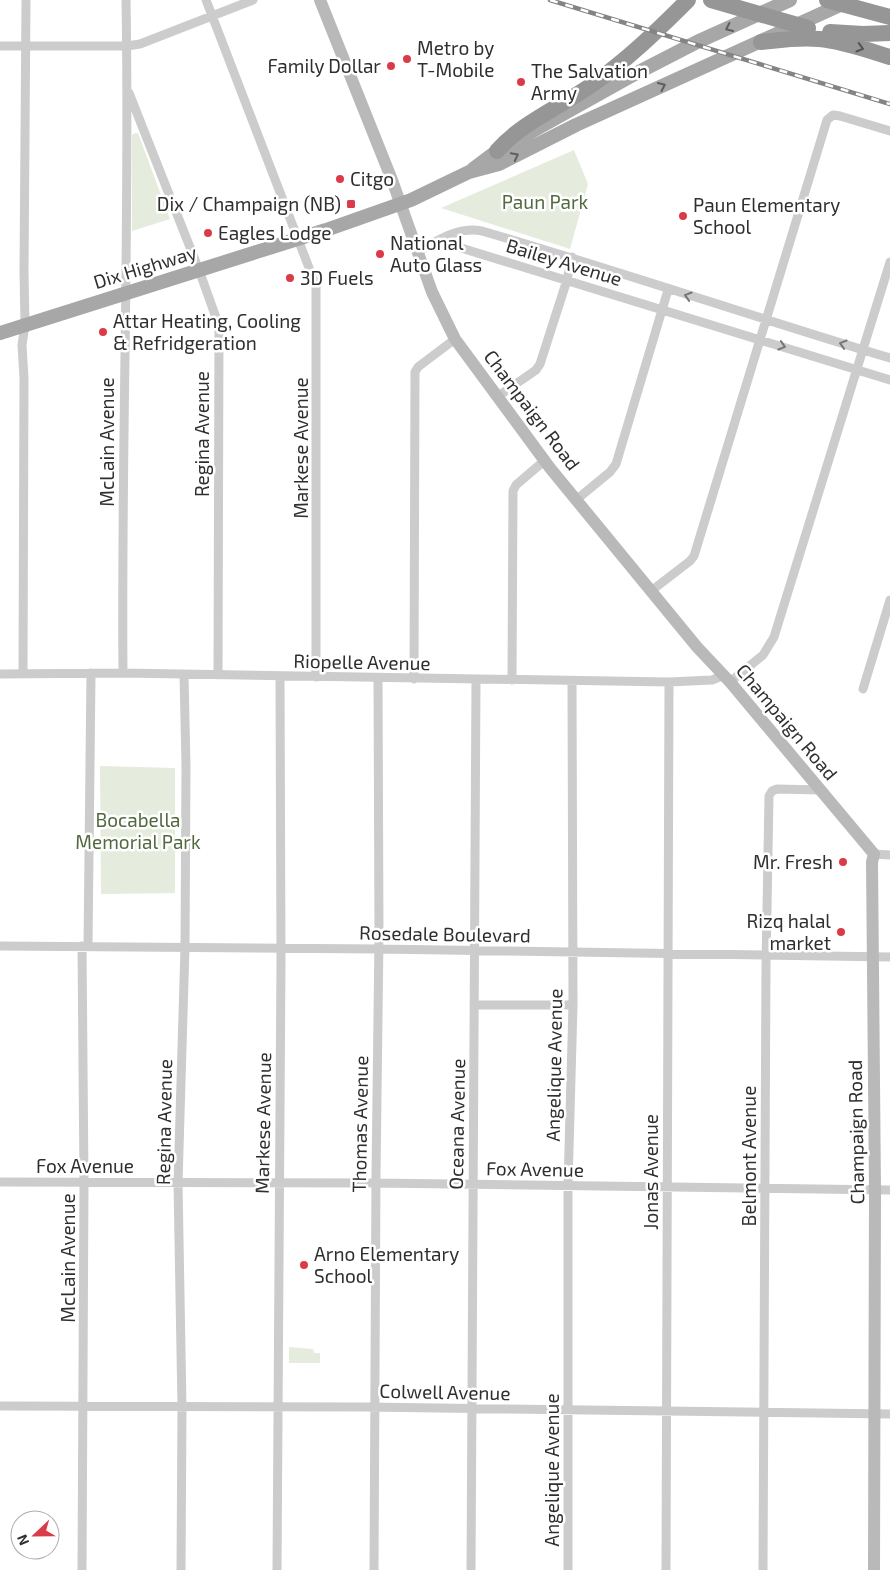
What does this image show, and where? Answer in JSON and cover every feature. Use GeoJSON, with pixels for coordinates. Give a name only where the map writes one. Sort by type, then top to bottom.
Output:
{"type":"FeatureCollection","features":[{"type":"Feature","properties":{"kind":"highway"},"geometry":{"type":"LineString","coordinates":[[497,151],[507,139],[581,92],[610,71],[655,33],[688,0]]}},
{"type":"Feature","properties":{"kind":"highway"},"geometry":{"type":"LineString","coordinates":[[711,0],[808,28],[850,34],[890,33]]}},
{"type":"Feature","properties":{"kind":"highway"},"geometry":{"type":"LineString","coordinates":[[827,0],[890,17]]}},
{"type":"Feature","properties":{"kind":"highway"},"geometry":{"type":"LineString","coordinates":[[760,42],[796,38],[819,39],[890,56]]}},
{"type":"Feature","properties":{"kind":"main road","name":"Dix Highway"},"geometry":{"type":"LineString","coordinates":[[470,172],[497,151],[652,65],[790,0]]}},
{"type":"Feature","properties":{"kind":"main road","name":"Dix Highway"},"geometry":{"type":"LineString","coordinates":[[0,333],[299,239],[400,205],[470,172],[499,164],[576,124],[853,0]]}},
{"type":"Feature","properties":{"kind":"street"},"geometry":{"type":"LineString","coordinates":[[23,674],[24,378],[22,345],[25,325],[26,0]]}},
{"type":"Feature","properties":{"kind":"street","name":"McLain Avenue"},"geometry":{"type":"LineString","coordinates":[[123,673],[128,91],[126,0]]}},
{"type":"Feature","properties":{"kind":"street","name":"Markese Avenue"},"geometry":{"type":"LineString","coordinates":[[206,0],[316,286],[316,677]]}},
{"type":"Feature","properties":{"kind":"street"},"geometry":{"type":"LineString","coordinates":[[0,46],[127,46],[140,44],[252,0]]}},
{"type":"Feature","properties":{"kind":"street","name":"Champaign Road"},"geometry":{"type":"LineString","coordinates":[[320,0],[392,180],[432,292],[455,339],[544,461],[651,591],[874,854],[872,862],[875,1190],[874,1570]]}},
{"type":"Feature","properties":{"kind":"street","name":"Regina Avenue"},"geometry":{"type":"LineString","coordinates":[[128,91],[199,270],[219,326],[218,675]]}},
{"type":"Feature","properties":{"kind":"street"},"geometry":{"type":"LineString","coordinates":[[651,591],[694,556],[827,120],[830,116],[840,116],[890,131]]}},
{"type":"Feature","properties":{"kind":"street","name":"Bailey Avenue"},"geometry":{"type":"LineString","coordinates":[[417,252],[448,236],[474,229],[572,257],[668,290],[890,358]]}},
{"type":"Feature","properties":{"kind":"street","name":"Bailey Avenue"},"geometry":{"type":"LineString","coordinates":[[417,252],[444,243],[890,380]]}},
{"type":"Feature","properties":{"kind":"street"},"geometry":{"type":"LineString","coordinates":[[497,397],[536,370],[540,364],[567,280],[572,257]]}},
{"type":"Feature","properties":{"kind":"street"},"geometry":{"type":"LineString","coordinates":[[726,679],[763,655],[774,637],[890,262]]}},
{"type":"Feature","properties":{"kind":"street"},"geometry":{"type":"LineString","coordinates":[[576,500],[610,472],[616,464],[668,290]]}},
{"type":"Feature","properties":{"kind":"street"},"geometry":{"type":"LineString","coordinates":[[414,678],[415,372],[418,366],[455,339]]}},
{"type":"Feature","properties":{"kind":"street"},"geometry":{"type":"LineString","coordinates":[[512,680],[513,491],[516,485],[544,461]]}},
{"type":"Feature","properties":{"kind":"street"},"geometry":{"type":"LineString","coordinates":[[863,689],[890,600]]}},
{"type":"Feature","properties":{"kind":"street","name":"McLain Avenue"},"geometry":{"type":"LineString","coordinates":[[82,1570],[85,946],[91,673]]}},
{"type":"Feature","properties":{"kind":"street","name":"Riopelle Avenue"},"geometry":{"type":"LineString","coordinates":[[0,674],[123,673],[669,682],[726,679]]}},
{"type":"Feature","properties":{"kind":"street","name":"Regina Avenue"},"geometry":{"type":"LineString","coordinates":[[181,1570],[182,1407],[178,1182],[185,947],[186,766],[184,675]]}},
{"type":"Feature","properties":{"kind":"street","name":"Markese Avenue"},"geometry":{"type":"LineString","coordinates":[[277,1570],[281,948],[280,677]]}},
{"type":"Feature","properties":{"kind":"street","name":"Thomas Avenue"},"geometry":{"type":"LineString","coordinates":[[374,1570],[378,678]]}},
{"type":"Feature","properties":{"kind":"street","name":"Oceana Avenue"},"geometry":{"type":"LineString","coordinates":[[472,1570],[476,679]]}},
{"type":"Feature","properties":{"kind":"street","name":"Angelique Avenue"},"geometry":{"type":"LineString","coordinates":[[568,1570],[568,1186],[572,1005],[572,681]]}},
{"type":"Feature","properties":{"kind":"street","name":"Jonas Avenue"},"geometry":{"type":"LineString","coordinates":[[666,1570],[670,954],[669,682]]}},
{"type":"Feature","properties":{"kind":"street","name":"Belmont Avenue"},"geometry":{"type":"LineString","coordinates":[[763,1570],[769,796],[772,791],[777,789],[820,790]]}},
{"type":"Feature","properties":{"kind":"street"},"geometry":{"type":"LineString","coordinates":[[874,854],[890,855]]}},
{"type":"Feature","properties":{"kind":"street","name":"Rosedale Boulevard"},"geometry":{"type":"LineString","coordinates":[[0,946],[475,950],[890,957]]}},
{"type":"Feature","properties":{"kind":"street"},"geometry":{"type":"LineString","coordinates":[[475,1005],[572,1005]]}},
{"type":"Feature","properties":{"kind":"street","name":"Fox Avenue"},"geometry":{"type":"LineString","coordinates":[[0,1182],[376,1183],[890,1190]]}},
{"type":"Feature","properties":{"kind":"street","name":"Colwell Avenue"},"geometry":{"type":"LineString","coordinates":[[0,1406],[278,1406],[890,1414]]}},
{"type":"Feature","properties":{"kind":"green space"},"geometry":{"type":"Polygon","coordinates":[[[138,133],[170,219],[132,231],[132,135],[138,133]]]}},
{"type":"Feature","properties":{"kind":"green space","name":"Paun Park"},"geometry":{"type":"Polygon","coordinates":[[[574,150],[588,184],[570,249],[441,208],[574,150]]]}},
{"type":"Feature","properties":{"kind":"green space","name":"Bocabella Memorial Park"},"geometry":{"type":"Polygon","coordinates":[[[100,766],[175,768],[175,893],[101,894],[100,766]]]}},
{"type":"Feature","properties":{"kind":"green space"},"geometry":{"type":"Polygon","coordinates":[[[289,1347],[313,1349],[314,1353],[320,1353],[320,1363],[289,1363],[289,1347]]]}},
{"type":"Feature","properties":{"kind":"railway"},"geometry":{"type":"LineString","coordinates":[[550,0],[890,104]]}},
{"type":"Feature","properties":{"kind":"place","name":"Metro by T-Mobile"},"geometry":{"type":"Point","coordinates":[407,59]}},
{"type":"Feature","properties":{"kind":"place","name":"Family Dollar"},"geometry":{"type":"Point","coordinates":[391,66]}},
{"type":"Feature","properties":{"kind":"place","name":"The Salvation Army"},"geometry":{"type":"Point","coordinates":[521,82]}},
{"type":"Feature","properties":{"kind":"place","name":"Citgo"},"geometry":{"type":"Point","coordinates":[340,179]}},
{"type":"Feature","properties":{"kind":"place","name":"Dix / Champaign (NB)"},"geometry":{"type":"Point","coordinates":[351,204]}},
{"type":"Feature","properties":{"kind":"place","name":"Paun Elementary School"},"geometry":{"type":"Point","coordinates":[683,216]}},
{"type":"Feature","properties":{"kind":"place","name":"Eagles Lodge"},"geometry":{"type":"Point","coordinates":[208,233]}},
{"type":"Feature","properties":{"kind":"place","name":"National Auto Glass"},"geometry":{"type":"Point","coordinates":[380,254]}},
{"type":"Feature","properties":{"kind":"place","name":"3D Fuels"},"geometry":{"type":"Point","coordinates":[290,278]}},
{"type":"Feature","properties":{"kind":"place","name":"Attar Heating, Cooling & Refridgeration"},"geometry":{"type":"Point","coordinates":[103,332]}},
{"type":"Feature","properties":{"kind":"place","name":"Mr. Fresh"},"geometry":{"type":"Point","coordinates":[843,862]}},
{"type":"Feature","properties":{"kind":"place","name":"Rizq halal market"},"geometry":{"type":"Point","coordinates":[841,932]}},
{"type":"Feature","properties":{"kind":"place","name":"Arno Elementary School"},"geometry":{"type":"Point","coordinates":[304,1265]}}]}
